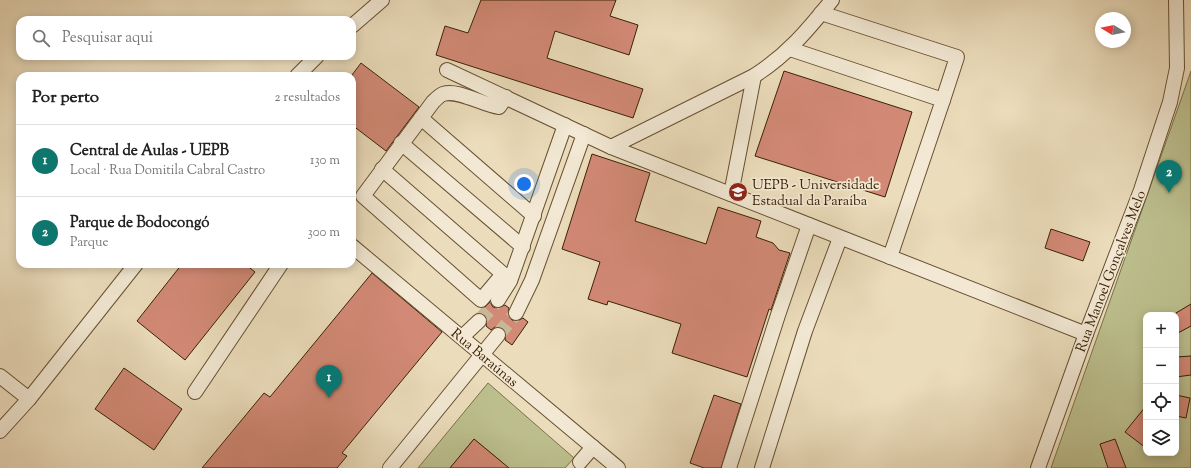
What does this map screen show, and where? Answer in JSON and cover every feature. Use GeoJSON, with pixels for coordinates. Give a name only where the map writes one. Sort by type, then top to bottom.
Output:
{"type":"FeatureCollection","features":[{"type":"Feature","properties":{"kind":"street"},"geometry":{"type":"LineString","coordinates":[[356,23],[382,0]]}},
{"type":"Feature","properties":{"kind":"street"},"geometry":{"type":"LineString","coordinates":[[611,146],[754,76],[771,66],[790,49],[832,0]]}},
{"type":"Feature","properties":{"kind":"street","name":"Rua Manoel Gonçalves Melo"},"geometry":{"type":"LineString","coordinates":[[1038,468],[1086,334],[1141,190],[1170,102],[1177,68],[1176,0]]}},
{"type":"Feature","properties":{"kind":"street"},"geometry":{"type":"LineString","coordinates":[[821,13],[957,57],[890,257]]}},
{"type":"Feature","properties":{"kind":"street"},"geometry":{"type":"LineString","coordinates":[[790,49],[943,100]]}},
{"type":"Feature","properties":{"kind":"street"},"geometry":{"type":"LineString","coordinates":[[301,72],[313,60]]}},
{"type":"Feature","properties":{"kind":"street"},"geometry":{"type":"LineString","coordinates":[[447,70],[611,146],[840,238],[1086,334]]}},
{"type":"Feature","properties":{"kind":"street"},"geometry":{"type":"LineString","coordinates":[[731,194],[754,76]]}},
{"type":"Feature","properties":{"kind":"street"},"geometry":{"type":"LineString","coordinates":[[506,97],[499,107],[490,106],[454,93],[443,94],[433,102],[363,194],[364,198],[481,300],[507,277]]}},
{"type":"Feature","properties":{"kind":"street"},"geometry":{"type":"LineString","coordinates":[[421,118],[534,216]]}},
{"type":"Feature","properties":{"kind":"street"},"geometry":{"type":"LineString","coordinates":[[565,125],[523,246],[507,277],[499,298],[517,311],[532,280],[584,134]]}},
{"type":"Feature","properties":{"kind":"street"},"geometry":{"type":"LineString","coordinates":[[401,144],[523,246]]}},
{"type":"Feature","properties":{"kind":"street"},"geometry":{"type":"LineString","coordinates":[[382,169],[507,277]]}},
{"type":"Feature","properties":{"kind":"street"},"geometry":{"type":"LineString","coordinates":[[728,468],[778,315],[810,225]]}},
{"type":"Feature","properties":{"kind":"street"},"geometry":{"type":"LineString","coordinates":[[762,468],[806,331],[840,238]]}},
{"type":"Feature","properties":{"kind":"street","name":"Rua Baraúnas"},"geometry":{"type":"LineString","coordinates":[[356,249],[618,468]]}},
{"type":"Feature","properties":{"kind":"street"},"geometry":{"type":"LineString","coordinates":[[0,431],[29,399],[133,268]]}},
{"type":"Feature","properties":{"kind":"street"},"geometry":{"type":"LineString","coordinates":[[195,392],[278,268]]}},
{"type":"Feature","properties":{"kind":"street"},"geometry":{"type":"LineString","coordinates":[[462,337],[479,321]]}},
{"type":"Feature","properties":{"kind":"street"},"geometry":{"type":"LineString","coordinates":[[390,468],[483,356],[498,335]]}},
{"type":"Feature","properties":{"kind":"street"},"geometry":{"type":"LineString","coordinates":[[0,376],[29,399]]}},
{"type":"Feature","properties":{"kind":"street"},"geometry":{"type":"LineString","coordinates":[[580,462],[593,447]]}},
{"type":"Feature","properties":{"kind":"green space"},"geometry":{"type":"Polygon","coordinates":[[[1191,71],[1191,468],[1051,468],[1191,71]]]}},
{"type":"Feature","properties":{"kind":"green space"},"geometry":{"type":"Polygon","coordinates":[[[488,383],[574,458],[565,468],[500,468],[503,463],[474,439],[450,468],[418,468],[488,383]]]}},
{"type":"Feature","properties":{"kind":"building"},"geometry":{"type":"Polygon","coordinates":[[[481,0],[616,0],[610,16],[638,25],[629,55],[555,31],[547,58],[643,89],[633,118],[436,55],[445,26],[468,33],[481,0]]]}},
{"type":"Feature","properties":{"kind":"building"},"geometry":{"type":"Polygon","coordinates":[[[361,63],[419,107],[386,151],[356,128],[356,72],[354,72],[361,63]]]}},
{"type":"Feature","properties":{"kind":"building"},"geometry":{"type":"Polygon","coordinates":[[[784,71],[912,112],[885,197],[755,156],[784,71]]]}},
{"type":"Feature","properties":{"kind":"building"},"geometry":{"type":"Polygon","coordinates":[[[592,154],[650,173],[635,221],[706,244],[718,207],[761,221],[756,237],[773,243],[779,250],[790,253],[771,310],[769,309],[747,377],[672,353],[681,324],[608,301],[607,305],[588,299],[600,262],[562,249],[592,154]]]}},
{"type":"Feature","properties":{"kind":"building"},"geometry":{"type":"Polygon","coordinates":[[[1051,229],[1090,242],[1083,261],[1045,248],[1051,229]]]}},
{"type":"Feature","properties":{"kind":"building"},"geometry":{"type":"Polygon","coordinates":[[[179,268],[250,268],[255,272],[185,360],[137,321],[179,268]]]}},
{"type":"Feature","properties":{"kind":"building"},"geometry":{"type":"Polygon","coordinates":[[[372,273],[442,332],[342,453],[347,456],[337,468],[202,468],[264,393],[270,397],[372,273]]]}},
{"type":"Feature","properties":{"kind":"building"},"geometry":{"type":"Polygon","coordinates":[[[490,302],[493,307],[497,308],[505,305],[509,308],[508,314],[512,320],[517,321],[523,318],[528,322],[512,345],[505,340],[506,332],[503,328],[495,327],[491,330],[486,326],[487,319],[485,315],[479,313],[490,302]]]}},
{"type":"Feature","properties":{"kind":"building"},"geometry":{"type":"Polygon","coordinates":[[[1191,304],[1191,326],[1179,332],[1179,312],[1178,312],[1191,304]]]}},
{"type":"Feature","properties":{"kind":"building"},"geometry":{"type":"Polygon","coordinates":[[[1191,356],[1191,375],[1179,377],[1179,357],[1191,356]]]}},
{"type":"Feature","properties":{"kind":"building"},"geometry":{"type":"Polygon","coordinates":[[[124,368],[182,409],[154,450],[95,409],[124,368]]]}},
{"type":"Feature","properties":{"kind":"building"},"geometry":{"type":"Polygon","coordinates":[[[714,395],[741,404],[721,468],[704,468],[690,463],[714,395]]]}},
{"type":"Feature","properties":{"kind":"building"},"geometry":{"type":"Polygon","coordinates":[[[1179,396],[1190,398],[1186,418],[1179,417],[1179,396]]]}},
{"type":"Feature","properties":{"kind":"building"},"geometry":{"type":"Polygon","coordinates":[[[1143,410],[1143,446],[1125,432],[1143,410]]]}},
{"type":"Feature","properties":{"kind":"building"},"geometry":{"type":"Polygon","coordinates":[[[474,439],[509,468],[450,468],[474,439]]]}},
{"type":"Feature","properties":{"kind":"building"},"geometry":{"type":"Polygon","coordinates":[[[1115,439],[1126,468],[1108,468],[1100,444],[1115,439]]]}},
{"type":"Feature","properties":{"kind":"tunnel"},"geometry":{"type":"LineString","coordinates":[[479,321],[498,300]]}},
{"type":"Feature","properties":{"kind":"tunnel"},"geometry":{"type":"LineString","coordinates":[[498,335],[516,313]]}},
{"type":"Feature","properties":{"kind":"place","name":"UEPB - Universidade Estadual da Paraíba"},"geometry":{"type":"Point","coordinates":[738,192]}},
{"type":"Feature","properties":{"kind":"place","name":"Parque de Bodocongó"},"geometry":{"type":"Point","coordinates":[1169,193]}},
{"type":"Feature","properties":{"kind":"place","name":"Central de Aulas - UEPB"},"geometry":{"type":"Point","coordinates":[329,398]}}]}
